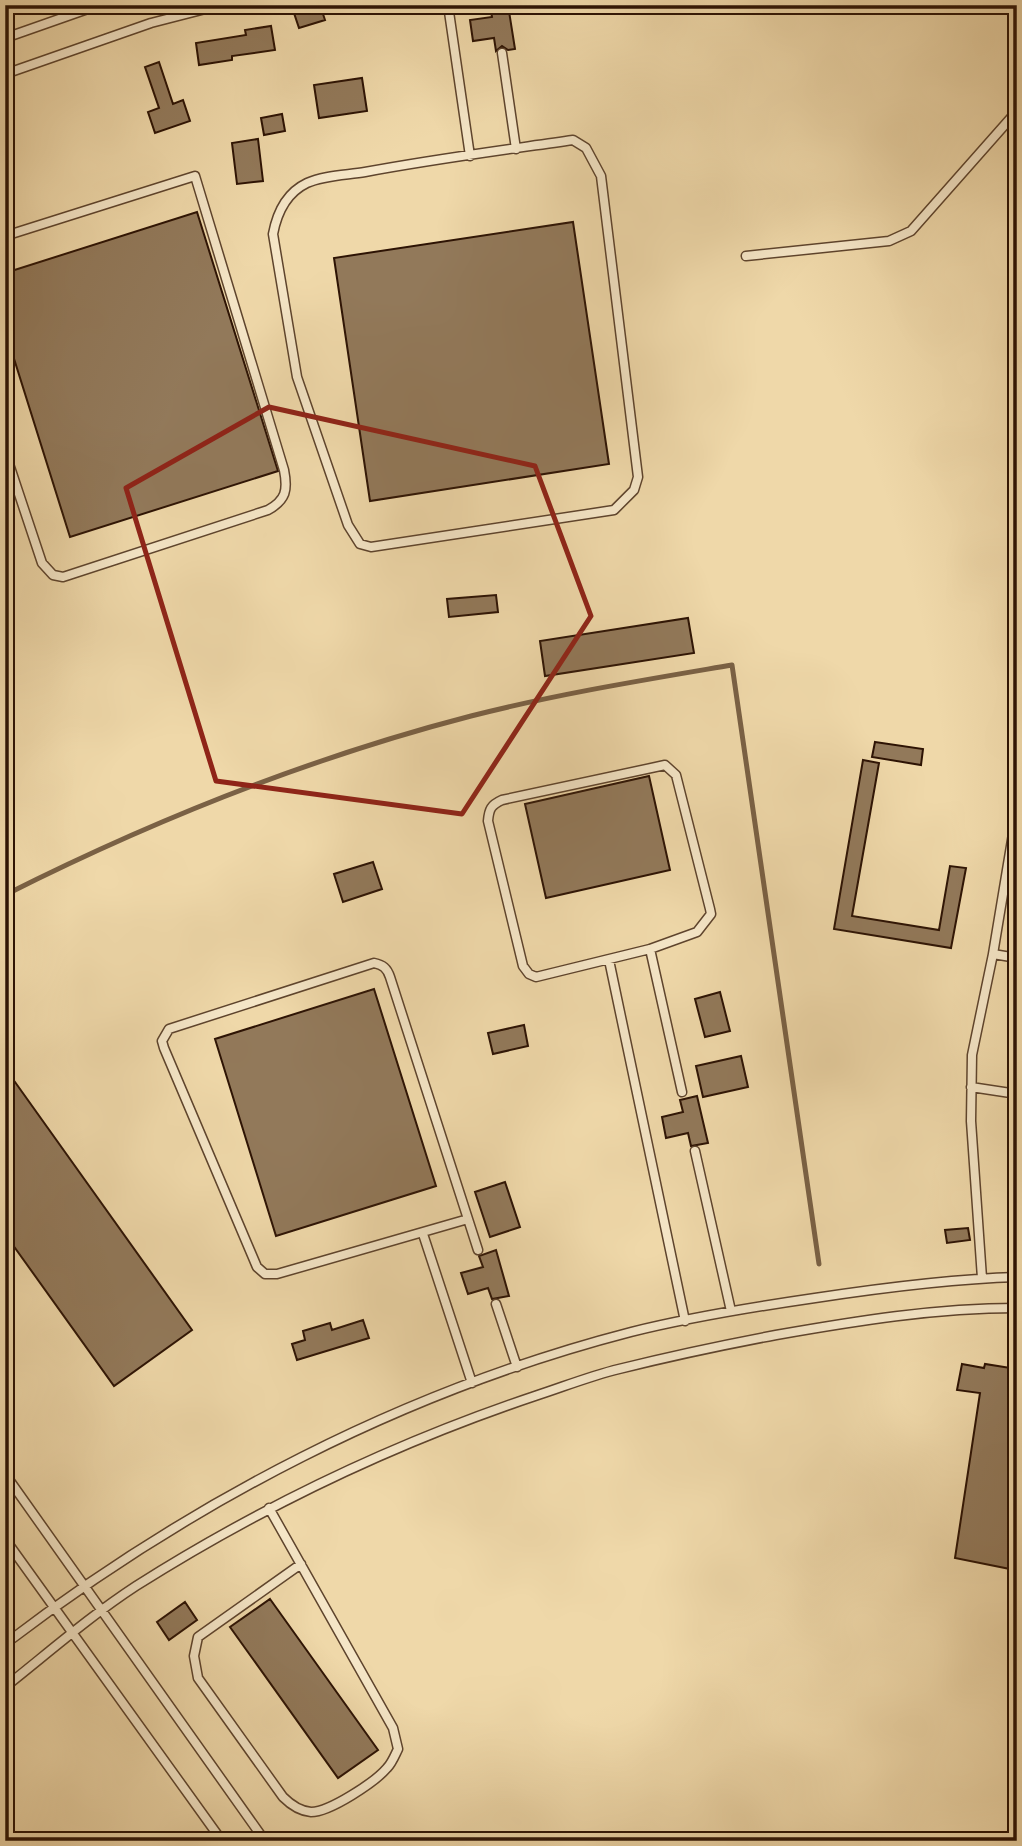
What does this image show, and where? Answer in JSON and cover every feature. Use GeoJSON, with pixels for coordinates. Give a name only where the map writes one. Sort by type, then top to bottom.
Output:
{"type":"FeatureCollection","features":[{"type":"Feature","properties":{"kind":"lane"},"geometry":{"type":"LineString","coordinates":[[5,10],[19,5]]}},
{"type":"Feature","properties":{"kind":"lane"},"geometry":{"type":"LineString","coordinates":[[5,38],[99,5]]}},
{"type":"Feature","properties":{"kind":"lane"},"geometry":{"type":"LineString","coordinates":[[5,74],[151,23],[221,5]]}},
{"type":"Feature","properties":{"kind":"lane"},"geometry":{"type":"LineString","coordinates":[[448,5],[470,156]]}},
{"type":"Feature","properties":{"kind":"lane"},"geometry":{"type":"LineString","coordinates":[[502,53],[516,149]]}},
{"type":"Feature","properties":{"kind":"lane"},"geometry":{"type":"LineString","coordinates":[[746,256],[889,241],[901,237],[911,231],[1017,111]]}},
{"type":"Feature","properties":{"kind":"lane"},"geometry":{"type":"LineString","coordinates":[[573,141],[586,148],[601,176],[638,477],[634,490],[614,510],[371,547],[360,544],[348,525],[297,377],[273,234],[276,218],[283,204],[295,191],[309,182],[470,156],[573,141]]}},
{"type":"Feature","properties":{"kind":"lane"},"geometry":{"type":"LineString","coordinates":[[5,236],[195,176],[284,470],[286,495],[268,510],[63,577],[52,575],[42,563],[5,452]]}},
{"type":"Feature","properties":{"kind":"lane"},"geometry":{"type":"LineString","coordinates":[[665,765],[676,775],[711,914],[697,932],[609,960],[536,977],[529,974],[523,966],[488,821],[489,811],[494,804],[502,800],[665,765]]}},
{"type":"Feature","properties":{"kind":"lane"},"geometry":{"type":"LineString","coordinates":[[982,1278],[971,1121],[972,1055],[993,954],[1017,810]]}},
{"type":"Feature","properties":{"kind":"lane"},"geometry":{"type":"LineString","coordinates":[[650,949],[682,1092]]}},
{"type":"Feature","properties":{"kind":"lane"},"geometry":{"type":"LineString","coordinates":[[993,954],[1017,958]]}},
{"type":"Feature","properties":{"kind":"lane"},"geometry":{"type":"LineString","coordinates":[[609,960],[685,1321]]}},
{"type":"Feature","properties":{"kind":"lane"},"geometry":{"type":"LineString","coordinates":[[468,1219],[277,1274],[265,1273],[257,1267],[164,1048],[162,1041],[169,1029],[374,963],[381,964],[390,977],[478,1250]]}},
{"type":"Feature","properties":{"kind":"lane"},"geometry":{"type":"LineString","coordinates":[[971,1087],[1017,1094]]}},
{"type":"Feature","properties":{"kind":"lane"},"geometry":{"type":"LineString","coordinates":[[695,1151],[731,1311]]}},
{"type":"Feature","properties":{"kind":"lane"},"geometry":{"type":"LineString","coordinates":[[423,1234],[472,1383]]}},
{"type":"Feature","properties":{"kind":"lane"},"geometry":{"type":"LineString","coordinates":[[5,1644],[85,1584],[264,1476],[371,1423],[472,1383],[631,1332],[731,1311],[869,1289],[1017,1277]]}},
{"type":"Feature","properties":{"kind":"lane"},"geometry":{"type":"LineString","coordinates":[[496,1304],[517,1367]]}},
{"type":"Feature","properties":{"kind":"lane"},"geometry":{"type":"LineString","coordinates":[[5,1687],[73,1632],[135,1587],[269,1508],[371,1460],[486,1413],[616,1369],[726,1345],[869,1318],[977,1308],[1017,1308]]}},
{"type":"Feature","properties":{"kind":"lane"},"geometry":{"type":"LineString","coordinates":[[5,1474],[265,1841]]}},
{"type":"Feature","properties":{"kind":"lane"},"geometry":{"type":"LineString","coordinates":[[269,1508],[301,1563],[393,1728],[398,1749],[388,1768],[344,1801],[327,1810],[311,1812],[295,1808],[283,1797],[198,1678],[194,1656],[198,1637],[301,1563]]}},
{"type":"Feature","properties":{"kind":"lane"},"geometry":{"type":"LineString","coordinates":[[5,1539],[222,1841]]}},
{"type":"Feature","properties":{"kind":"highlighted area"},"geometry":{"type":"Polygon","coordinates":[[[269,407],[535,466],[591,616],[462,814],[216,781],[126,488],[269,407]]]}},
{"type":"Feature","properties":{"kind":"building"},"geometry":{"type":"Polygon","coordinates":[[[320,5],[325,20],[299,28],[294,13],[320,5]]]}},
{"type":"Feature","properties":{"kind":"building"},"geometry":{"type":"Polygon","coordinates":[[[490,5],[508,5],[515,49],[508,50],[502,46],[496,51],[494,38],[473,41],[470,20],[492,17],[490,5]]]}},
{"type":"Feature","properties":{"kind":"building"},"geometry":{"type":"Polygon","coordinates":[[[271,26],[275,50],[232,56],[232,60],[199,65],[196,43],[246,35],[245,30],[271,26]]]}},
{"type":"Feature","properties":{"kind":"building"},"geometry":{"type":"Polygon","coordinates":[[[159,62],[173,104],[183,100],[190,121],[155,133],[148,112],[159,108],[145,67],[159,62]]]}},
{"type":"Feature","properties":{"kind":"building"},"geometry":{"type":"Polygon","coordinates":[[[362,78],[367,111],[319,118],[314,85],[362,78]]]}},
{"type":"Feature","properties":{"kind":"building"},"geometry":{"type":"Polygon","coordinates":[[[282,114],[285,131],[264,135],[261,118],[282,114]]]}},
{"type":"Feature","properties":{"kind":"building"},"geometry":{"type":"Polygon","coordinates":[[[258,139],[263,181],[237,184],[232,143],[258,139]]]}},
{"type":"Feature","properties":{"kind":"building"},"geometry":{"type":"Polygon","coordinates":[[[197,212],[278,471],[70,537],[5,330],[5,273],[197,212]]]}},
{"type":"Feature","properties":{"kind":"building"},"geometry":{"type":"Polygon","coordinates":[[[573,222],[609,464],[370,501],[334,258],[573,222]]]}},
{"type":"Feature","properties":{"kind":"building"},"geometry":{"type":"Polygon","coordinates":[[[496,595],[498,612],[449,617],[447,599],[496,595]]]}},
{"type":"Feature","properties":{"kind":"building"},"geometry":{"type":"Polygon","coordinates":[[[688,618],[694,653],[545,676],[540,641],[688,618]]]}},
{"type":"Feature","properties":{"kind":"building"},"geometry":{"type":"Polygon","coordinates":[[[875,742],[923,749],[921,765],[872,757],[875,742]]]}},
{"type":"Feature","properties":{"kind":"building"},"geometry":{"type":"Polygon","coordinates":[[[863,760],[879,763],[852,916],[939,930],[950,866],[966,868],[951,948],[834,929],[863,760]]]}},
{"type":"Feature","properties":{"kind":"building"},"geometry":{"type":"Polygon","coordinates":[[[649,776],[670,870],[546,898],[525,804],[649,776]]]}},
{"type":"Feature","properties":{"kind":"building"},"geometry":{"type":"Polygon","coordinates":[[[373,862],[382,889],[343,902],[334,874],[373,862]]]}},
{"type":"Feature","properties":{"kind":"building"},"geometry":{"type":"Polygon","coordinates":[[[374,989],[436,1186],[276,1236],[215,1039],[374,989]]]}},
{"type":"Feature","properties":{"kind":"building"},"geometry":{"type":"Polygon","coordinates":[[[720,992],[730,1031],[705,1037],[695,999],[720,992]]]}},
{"type":"Feature","properties":{"kind":"building"},"geometry":{"type":"Polygon","coordinates":[[[524,1025],[528,1046],[493,1054],[488,1033],[524,1025]]]}},
{"type":"Feature","properties":{"kind":"building"},"geometry":{"type":"Polygon","coordinates":[[[741,1056],[748,1087],[703,1097],[696,1066],[741,1056]]]}},
{"type":"Feature","properties":{"kind":"building"},"geometry":{"type":"Polygon","coordinates":[[[5,1068],[192,1330],[114,1386],[5,1234],[5,1068]]]}},
{"type":"Feature","properties":{"kind":"building"},"geometry":{"type":"Polygon","coordinates":[[[697,1096],[708,1143],[691,1146],[688,1133],[666,1138],[662,1117],[683,1112],[680,1100],[697,1096]]]}},
{"type":"Feature","properties":{"kind":"building"},"geometry":{"type":"Polygon","coordinates":[[[505,1182],[520,1227],[490,1237],[475,1192],[505,1182]]]}},
{"type":"Feature","properties":{"kind":"building"},"geometry":{"type":"Polygon","coordinates":[[[968,1228],[970,1240],[947,1243],[945,1230],[968,1228]]]}},
{"type":"Feature","properties":{"kind":"building"},"geometry":{"type":"Polygon","coordinates":[[[496,1250],[509,1296],[492,1299],[488,1288],[468,1294],[461,1273],[483,1267],[479,1256],[496,1250]]]}},
{"type":"Feature","properties":{"kind":"building"},"geometry":{"type":"Polygon","coordinates":[[[363,1320],[369,1338],[297,1360],[292,1344],[305,1340],[303,1331],[330,1323],[332,1330],[363,1320]]]}},
{"type":"Feature","properties":{"kind":"building"},"geometry":{"type":"Polygon","coordinates":[[[962,1364],[1017,1369],[1015,1570],[955,1558],[980,1393],[957,1390],[962,1364]]]}},
{"type":"Feature","properties":{"kind":"building"},"geometry":{"type":"Polygon","coordinates":[[[270,1599],[378,1750],[338,1778],[230,1627],[270,1599]]]}},
{"type":"Feature","properties":{"kind":"building"},"geometry":{"type":"Polygon","coordinates":[[[185,1602],[197,1620],[169,1640],[157,1622],[185,1602]]]}},
{"type":"Feature","properties":{"kind":"waterway"},"geometry":{"type":"LineString","coordinates":[[5,895],[175,816],[351,751],[503,708],[732,665],[819,1264]]}}]}
